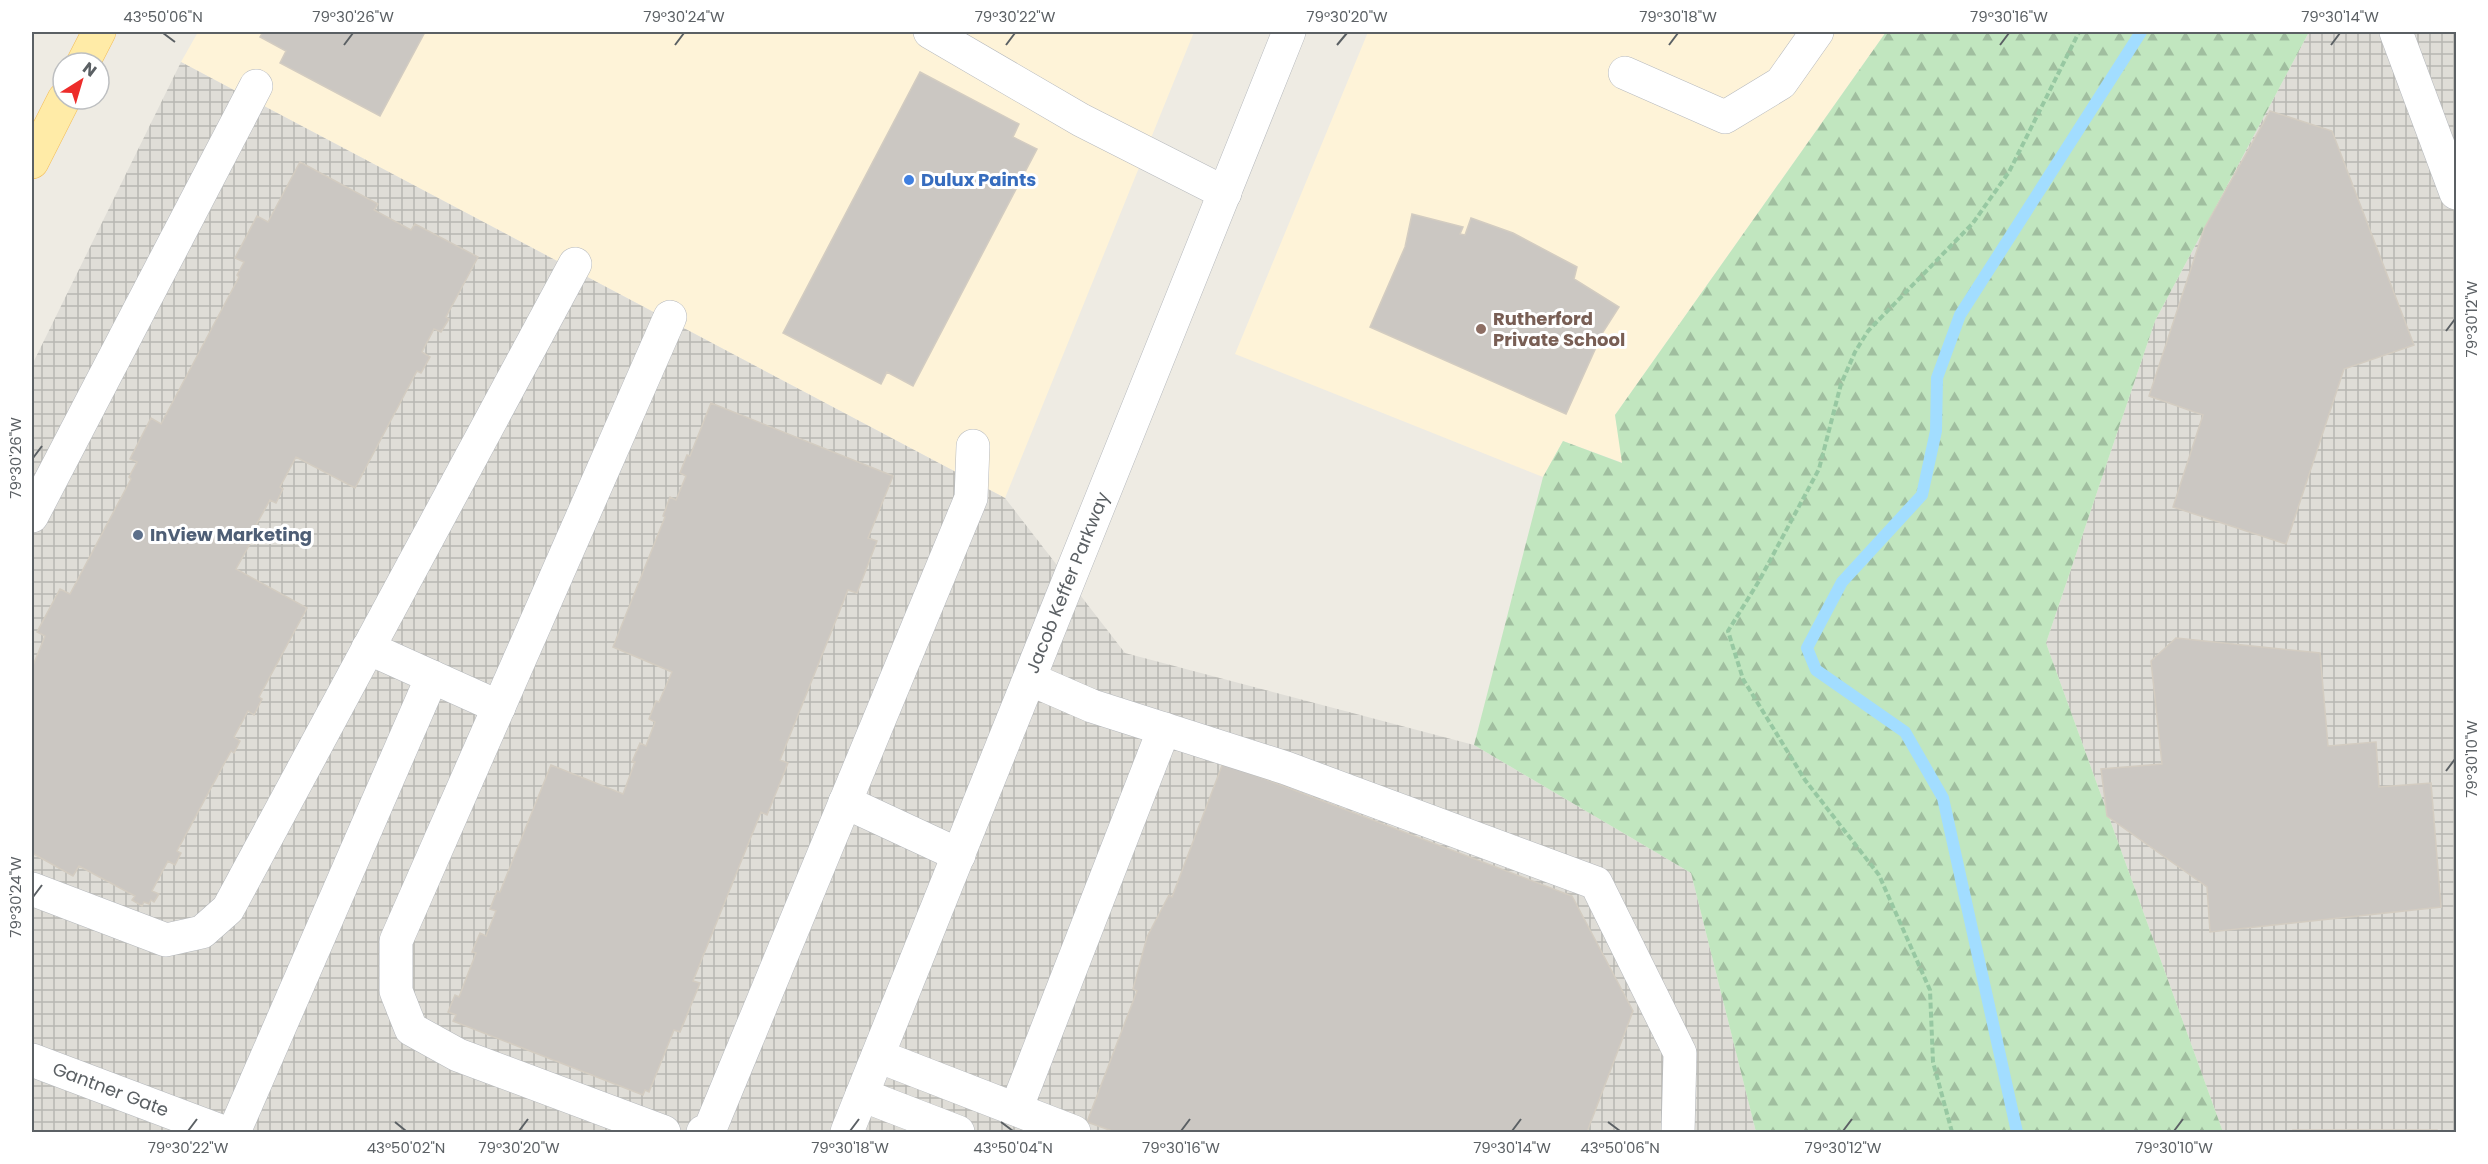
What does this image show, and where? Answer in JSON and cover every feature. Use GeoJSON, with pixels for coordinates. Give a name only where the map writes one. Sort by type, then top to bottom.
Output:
{"type":"FeatureCollection","features":[{"type":"Feature","properties":{"kind":"main road"},"geometry":{"type":"LineString","coordinates":[[89,51],[99,32]]}},
{"type":"Feature","properties":{"kind":"main road"},"geometry":{"type":"LineString","coordinates":[[32,162],[58,111]]}},
{"type":"Feature","properties":{"kind":"street"},"geometry":{"type":"LineString","coordinates":[[930,32],[1081,120],[1225,193]]}},
{"type":"Feature","properties":{"kind":"street","name":"Jacob Keffer Parkway"},"geometry":{"type":"LineString","coordinates":[[847,1132],[1289,32]]}},
{"type":"Feature","properties":{"kind":"street"},"geometry":{"type":"LineString","coordinates":[[1625,74],[1725,117],[1781,83],[1817,32]]}},
{"type":"Feature","properties":{"kind":"street"},"geometry":{"type":"LineString","coordinates":[[2396,32],[2457,193]]}},
{"type":"Feature","properties":{"kind":"street"},"geometry":{"type":"LineString","coordinates":[[32,516],[256,86]]}},
{"type":"Feature","properties":{"kind":"street"},"geometry":{"type":"LineString","coordinates":[[32,889],[166,940],[202,932],[228,909],[574,264]]}},
{"type":"Feature","properties":{"kind":"street"},"geometry":{"type":"LineString","coordinates":[[664,1132],[458,1055],[411,1029],[396,991],[396,941],[669,317]]}},
{"type":"Feature","properties":{"kind":"street"},"geometry":{"type":"LineString","coordinates":[[704,1132],[710,1129],[971,498],[973,446]]}},
{"type":"Feature","properties":{"kind":"street"},"geometry":{"type":"LineString","coordinates":[[368,648],[499,707]]}},
{"type":"Feature","properties":{"kind":"street"},"geometry":{"type":"LineString","coordinates":[[234,1132],[432,676]]}},
{"type":"Feature","properties":{"kind":"street"},"geometry":{"type":"LineString","coordinates":[[1030,679],[1092,706],[1286,768],[1596,883],[1680,1053],[1678,1132]]}},
{"type":"Feature","properties":{"kind":"street"},"geometry":{"type":"LineString","coordinates":[[1016,1109],[1164,729]]}},
{"type":"Feature","properties":{"kind":"street"},"geometry":{"type":"LineString","coordinates":[[844,802],[959,855]]}},
{"type":"Feature","properties":{"kind":"street"},"geometry":{"type":"LineString","coordinates":[[878,1056],[1074,1132]]}},
{"type":"Feature","properties":{"kind":"street","name":"Gantner Gate"},"geometry":{"type":"LineString","coordinates":[[32,1060],[223,1132]]}},
{"type":"Feature","properties":{"kind":"street"},"geometry":{"type":"LineString","coordinates":[[862,1095],[958,1132]]}},
{"type":"Feature","properties":{"kind":"path"},"geometry":{"type":"LineString","coordinates":[[1952,1132],[1933,1062],[1930,990],[1879,875],[1805,780],[1743,679],[1728,631],[1760,581],[1820,469],[1841,384],[1855,352],[1868,332],[1973,223],[2009,172],[2079,32]]}},
{"type":"Feature","properties":{"kind":"shaded area"},"geometry":{"type":"Polygon","coordinates":[[[198,32],[1194,32],[1005,498],[181,62],[198,32]]]}},
{"type":"Feature","properties":{"kind":"shaded area"},"geometry":{"type":"Polygon","coordinates":[[[1368,32],[1886,32],[1615,415],[1623,463],[1563,441],[1543,477],[1235,354],[1368,32]]]}},
{"type":"Feature","properties":{"kind":"shaded area"},"geometry":{"type":"Polygon","coordinates":[[[2309,32],[2456,32],[2456,1132],[2223,1132],[2046,643],[2155,321],[2309,32]]]}},
{"type":"Feature","properties":{"kind":"shaded area"},"geometry":{"type":"Polygon","coordinates":[[[181,62],[1005,498],[1125,653],[1474,745],[1691,873],[1756,1132],[32,1132],[32,365],[181,62]]]}},
{"type":"Feature","properties":{"kind":"green space"},"geometry":{"type":"Polygon","coordinates":[[[1886,32],[2309,32],[2155,321],[2046,643],[2223,1132],[1756,1132],[1691,873],[1474,745],[1543,477],[1563,441],[1622,463],[1615,415],[1886,32]]]}},
{"type":"Feature","properties":{"kind":"building"},"geometry":{"type":"Polygon","coordinates":[[[263,32],[425,32],[380,116],[280,63],[286,51],[260,37],[263,32]]]}},
{"type":"Feature","properties":{"kind":"building"},"geometry":{"type":"Polygon","coordinates":[[[920,72],[1019,124],[1013,137],[1037,149],[913,386],[887,372],[881,384],[783,333],[920,72]]]}},
{"type":"Feature","properties":{"kind":"building"},"geometry":{"type":"Polygon","coordinates":[[[2270,111],[2332,131],[2414,345],[2344,369],[2286,544],[2173,507],[2203,415],[2149,396],[2204,229],[2270,111]]]}},
{"type":"Feature","properties":{"kind":"building"},"geometry":{"type":"Polygon","coordinates":[[[300,162],[378,204],[374,210],[411,230],[415,224],[478,257],[446,317],[449,319],[441,332],[434,329],[422,352],[430,357],[421,373],[417,371],[355,488],[296,457],[280,487],[283,489],[276,503],[270,500],[255,527],[262,531],[255,544],[251,542],[236,569],[307,608],[259,697],[262,699],[254,715],[248,711],[234,737],[240,741],[234,753],[231,751],[177,851],[181,853],[175,865],[168,861],[152,891],[159,894],[154,902],[151,900],[149,904],[144,902],[142,906],[132,900],[135,896],[79,866],[73,876],[32,853],[32,668],[45,636],[37,632],[60,589],[70,594],[131,479],[129,477],[137,462],[130,459],[151,418],[161,424],[239,277],[237,275],[244,262],[235,258],[257,216],[268,222],[300,162]]]}},
{"type":"Feature","properties":{"kind":"building"},"geometry":{"type":"Polygon","coordinates":[[[1412,214],[1463,227],[1460,234],[1465,235],[1471,218],[1513,233],[1577,267],[1574,279],[1619,307],[1603,332],[1566,414],[1370,327],[1405,247],[1412,214]]]}},
{"type":"Feature","properties":{"kind":"building"},"geometry":{"type":"Polygon","coordinates":[[[711,403],[893,476],[868,538],[877,541],[857,593],[848,590],[780,760],[788,763],[767,815],[761,812],[693,981],[700,983],[680,1032],[674,1030],[649,1092],[645,1090],[643,1095],[453,1021],[456,1015],[448,1012],[455,995],[459,997],[476,953],[472,952],[480,933],[486,936],[496,911],[490,909],[497,891],[500,892],[551,765],[623,794],[640,743],[646,746],[655,722],[649,719],[672,672],[613,647],[665,517],[663,516],[670,497],[676,500],[686,476],[680,473],[687,455],[690,456],[711,403]]]}},
{"type":"Feature","properties":{"kind":"building"},"geometry":{"type":"Polygon","coordinates":[[[2176,638],[2320,653],[2328,746],[2376,742],[2379,787],[2431,783],[2441,907],[2210,932],[2207,887],[2107,816],[2101,769],[2162,764],[2151,661],[2176,638]]]}},
{"type":"Feature","properties":{"kind":"building"},"geometry":{"type":"Polygon","coordinates":[[[1223,763],[1572,896],[1633,1011],[1587,1132],[1115,1132],[1087,1122],[1137,991],[1133,989],[1147,937],[1169,895],[1172,897],[1223,763]]]}},
{"type":"Feature","properties":{"kind":"building"},"geometry":{"type":"Polygon","coordinates":[[[2293,1130],[2437,1130],[2437,1132],[2293,1132],[2293,1130]]]}},
{"type":"Feature","properties":{"kind":"waterway"},"geometry":{"type":"LineString","coordinates":[[2017,1132],[1943,798],[1905,732],[1816,670],[1807,648],[1842,582],[1922,495],[1936,431],[1937,378],[1960,315],[2141,32]]}},
{"type":"Feature","properties":{"kind":"place","name":"Dulux Paints"},"geometry":{"type":"Point","coordinates":[909,180]}},
{"type":"Feature","properties":{"kind":"place","name":"Rutherford Private School"},"geometry":{"type":"Point","coordinates":[1481,329]}},
{"type":"Feature","properties":{"kind":"place","name":"InView Marketing"},"geometry":{"type":"Point","coordinates":[138,535]}}]}
